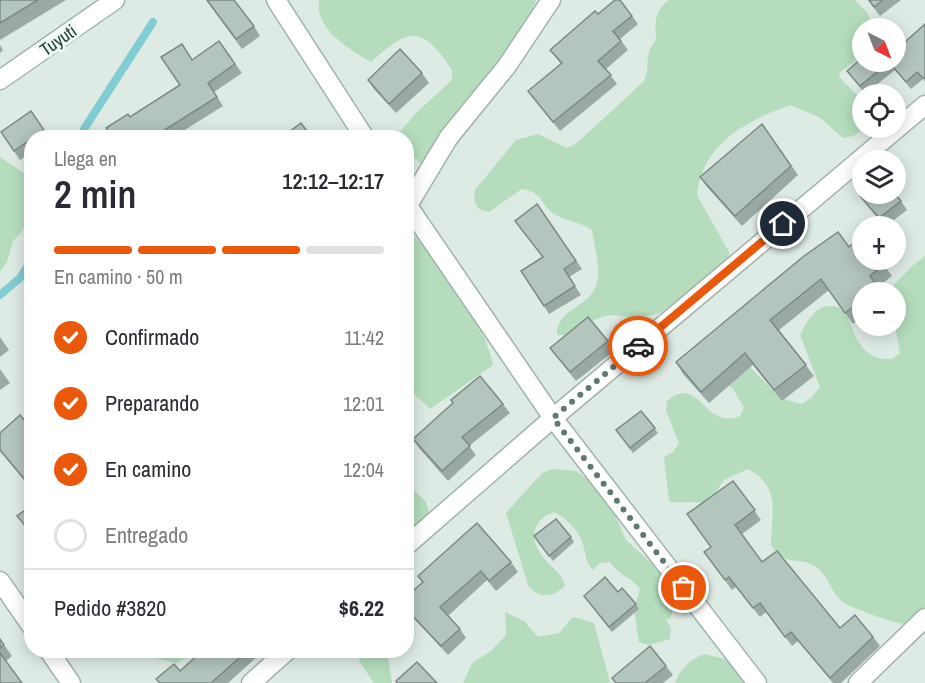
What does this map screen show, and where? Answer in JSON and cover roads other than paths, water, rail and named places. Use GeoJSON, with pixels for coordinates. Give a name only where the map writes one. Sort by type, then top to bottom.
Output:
{"type":"FeatureCollection","features":[{"type":"Feature","properties":{"kind":"street","name":"Tuyuti"},"geometry":{"type":"LineString","coordinates":[[0,80],[115,0]]}},
{"type":"Feature","properties":{"kind":"street"},"geometry":{"type":"LineString","coordinates":[[276,0],[359,130]]}},
{"type":"Feature","properties":{"kind":"street"},"geometry":{"type":"LineString","coordinates":[[414,193],[449,137],[507,66],[551,0]]}},
{"type":"Feature","properties":{"kind":"street"},"geometry":{"type":"LineString","coordinates":[[414,539],[553,418],[925,105]]}},
{"type":"Feature","properties":{"kind":"street"},"geometry":{"type":"LineString","coordinates":[[414,214],[553,418],[757,683]]}},
{"type":"Feature","properties":{"kind":"street"},"geometry":{"type":"LineString","coordinates":[[0,581],[24,616]]}},
{"type":"Feature","properties":{"kind":"street"},"geometry":{"type":"LineString","coordinates":[[858,683],[925,618]]}},
{"type":"Feature","properties":{"kind":"street"},"geometry":{"type":"LineString","coordinates":[[53,658],[71,683]]}},
{"type":"Feature","properties":{"kind":"street"},"geometry":{"type":"LineString","coordinates":[[251,683],[279,658]]}},
{"type":"Feature","properties":{"kind":"waterway"},"geometry":{"type":"LineString","coordinates":[[84,130],[153,22]]}},
{"type":"Feature","properties":{"kind":"waterway"},"geometry":{"type":"LineString","coordinates":[[0,295],[24,272]]}}]}
